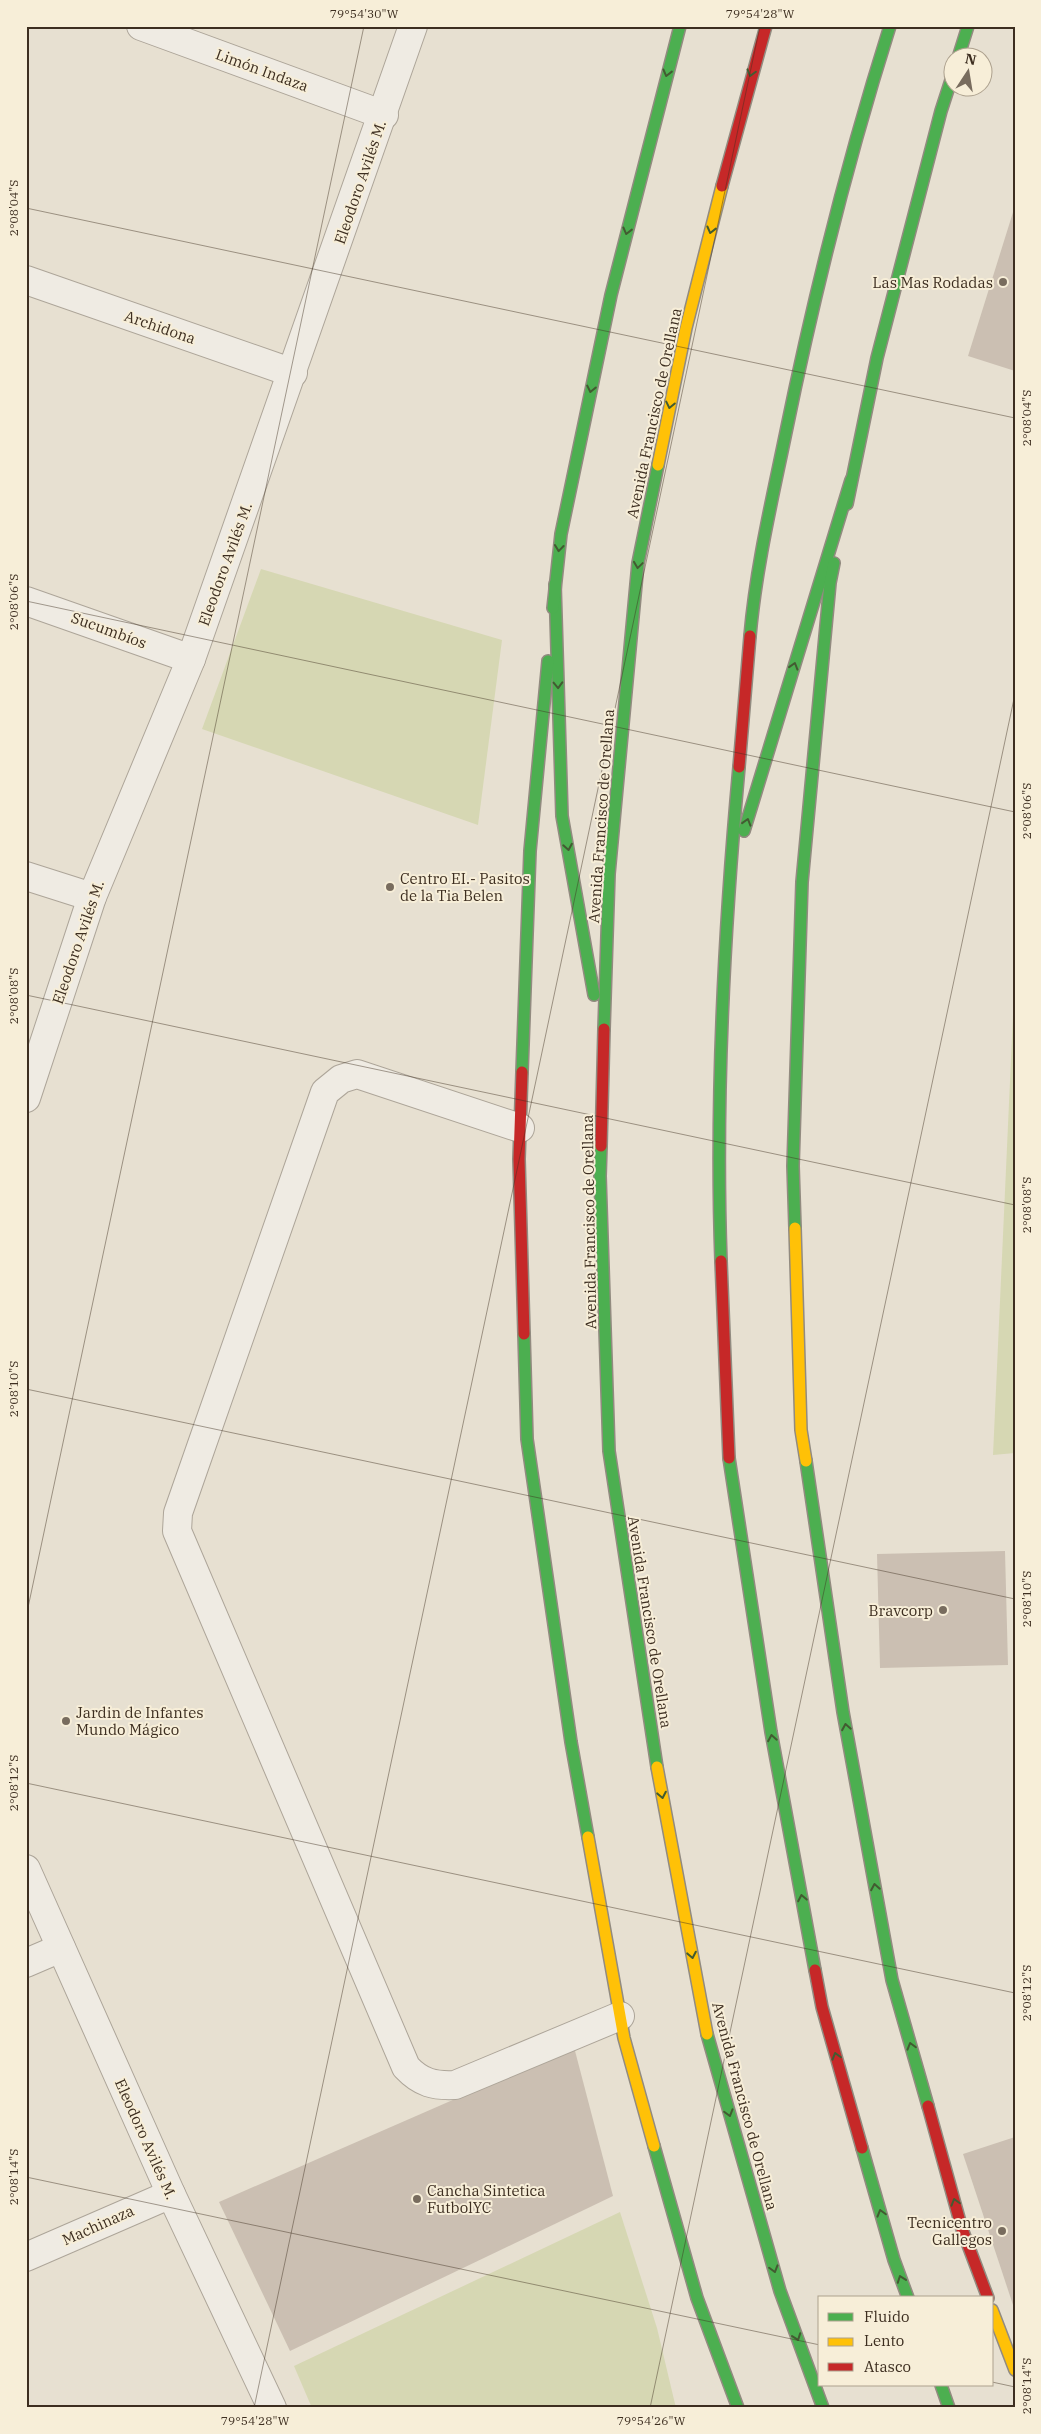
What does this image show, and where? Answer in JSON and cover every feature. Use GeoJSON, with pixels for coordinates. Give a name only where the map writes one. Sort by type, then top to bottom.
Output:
{"type":"FeatureCollection","features":[{"type":"Feature","properties":{"kind":"main road"},"geometry":{"type":"LineString","coordinates":[[680,26],[611,295],[560,534],[530,851],[520,1128],[527,1439],[571,1742],[624,2038],[698,2298],[738,2408]]}},
{"type":"Feature","properties":{"kind":"main road","name":"Avenida Francisco de Orellana"},"geometry":{"type":"LineString","coordinates":[[766,26],[752,71],[686,328],[638,563],[609,874],[600,1176],[609,1451],[654,1747],[707,2035],[780,2291],[823,2408]]}},
{"type":"Feature","properties":{"kind":"main road"},"geometry":{"type":"LineString","coordinates":[[890,26],[866,102],[802,352],[755,581],[728,885],[718,1176],[727,1444],[771,1732],[822,2007],[894,2260],[907,2296]]}},
{"type":"Feature","properties":{"kind":"main road"},"geometry":{"type":"LineString","coordinates":[[961,48],[968,26]]}},
{"type":"Feature","properties":{"kind":"main road"},"geometry":{"type":"LineString","coordinates":[[945,98],[877,358],[830,583],[802,882],[792,1166],[801,1430],[843,1712],[892,1980],[962,2229],[987,2296]]}},
{"type":"Feature","properties":{"kind":"main road"},"geometry":{"type":"LineString","coordinates":[[728,885],[852,480]]}},
{"type":"Feature","properties":{"kind":"main road"},"geometry":{"type":"LineString","coordinates":[[556,584],[562,816],[604,1048]]}},
{"type":"Feature","properties":{"kind":"main road"},"geometry":{"type":"LineString","coordinates":[[994,2315],[1015,2370]]}},
{"type":"Feature","properties":{"kind":"main road"},"geometry":{"type":"LineString","coordinates":[[941,2386],[949,2408]]}},
{"type":"Feature","properties":{"kind":"street","name":"Limón Indaza"},"geometry":{"type":"LineString","coordinates":[[141,26],[384,115]]}},
{"type":"Feature","properties":{"kind":"street","name":"Eleodoro Avilés M."},"geometry":{"type":"LineString","coordinates":[[26,1098],[92,898],[191,659],[384,115],[413,26]]}},
{"type":"Feature","properties":{"kind":"street","name":"Archidona"},"geometry":{"type":"LineString","coordinates":[[26,280],[293,373]]}},
{"type":"Feature","properties":{"kind":"street","name":"Sucumbíos"},"geometry":{"type":"LineString","coordinates":[[26,601],[191,659]]}},
{"type":"Feature","properties":{"kind":"street"},"geometry":{"type":"LineString","coordinates":[[26,876],[92,898]]}},
{"type":"Feature","properties":{"kind":"street"},"geometry":{"type":"LineString","coordinates":[[520,1128],[357,1074],[341,1079],[325,1092],[178,1513],[176,1532],[406,2067],[417,2079],[436,2086],[455,2085],[620,2016]]}},
{"type":"Feature","properties":{"kind":"street","name":"Eleodoro Avilés M."},"geometry":{"type":"LineString","coordinates":[[26,1869],[171,2194],[272,2408]]}},
{"type":"Feature","properties":{"kind":"street"},"geometry":{"type":"LineString","coordinates":[[26,1963],[61,1948]]}},
{"type":"Feature","properties":{"kind":"street","name":"Machinaza"},"geometry":{"type":"LineString","coordinates":[[26,2257],[171,2194]]}},
{"type":"Feature","properties":{"kind":"green space"},"geometry":{"type":"Polygon","coordinates":[[[261,569],[502,640],[478,825],[202,729],[261,569]]]}},
{"type":"Feature","properties":{"kind":"green space"},"geometry":{"type":"Polygon","coordinates":[[[1015,971],[1015,1453],[993,1455],[1015,971]]]}},
{"type":"Feature","properties":{"kind":"green space"},"geometry":{"type":"Polygon","coordinates":[[[620,2212],[657,2328],[676,2408],[312,2408],[294,2366],[620,2212]]]}},
{"type":"Feature","properties":{"kind":"building","name":"Las Mas Rodadas"},"geometry":{"type":"Polygon","coordinates":[[[1015,209],[1015,371],[968,356],[1015,209]]]}},
{"type":"Feature","properties":{"kind":"building","name":"Bravcorp"},"geometry":{"type":"Polygon","coordinates":[[[1005,1551],[1008,1665],[880,1668],[877,1554],[1005,1551]]]}},
{"type":"Feature","properties":{"kind":"building","name":"Cancha Sintetica FutbolYC"},"geometry":{"type":"Polygon","coordinates":[[[574,2047],[613,2196],[290,2351],[219,2202],[574,2047]]]}},
{"type":"Feature","properties":{"kind":"building","name":"Tecnicentro Gallegos"},"geometry":{"type":"Polygon","coordinates":[[[1015,2137],[1015,2308],[1014,2308],[963,2154],[1015,2137]]]}},
{"type":"Feature","properties":{"kind":"traffic: fast"},"geometry":{"type":"LineString","coordinates":[[553,608],[561,534],[611,295],[680,26]]}},
{"type":"Feature","properties":{"kind":"traffic: fast"},"geometry":{"type":"LineString","coordinates":[[750,636],[765,534],[808,329],[846,177],[890,26]]}},
{"type":"Feature","properties":{"kind":"traffic: fast"},"geometry":{"type":"LineString","coordinates":[[961,48],[968,26]]}},
{"type":"Feature","properties":{"kind":"traffic: fast"},"geometry":{"type":"LineString","coordinates":[[847,504],[877,358],[945,98]]}},
{"type":"Feature","properties":{"kind":"traffic: fast"},"geometry":{"type":"LineString","coordinates":[[604,1029],[609,874],[638,563],[658,465]]}},
{"type":"Feature","properties":{"kind":"traffic: fast"},"geometry":{"type":"LineString","coordinates":[[744,831],[851,480]]}},
{"type":"Feature","properties":{"kind":"traffic: fast"},"geometry":{"type":"LineString","coordinates":[[795,1228],[793,1166],[802,882],[830,583],[834,563]]}},
{"type":"Feature","properties":{"kind":"traffic: fast"},"geometry":{"type":"LineString","coordinates":[[555,584],[562,816],[594,995]]}},
{"type":"Feature","properties":{"kind":"traffic: fast"},"geometry":{"type":"LineString","coordinates":[[522,1072],[530,851],[548,661]]}},
{"type":"Feature","properties":{"kind":"traffic: fast"},"geometry":{"type":"LineString","coordinates":[[721,1261],[719,1137],[722,1014],[729,890],[739,767]]}},
{"type":"Feature","properties":{"kind":"traffic: fast"},"geometry":{"type":"LineString","coordinates":[[601,1146],[600,1176],[609,1451],[657,1767]]}},
{"type":"Feature","properties":{"kind":"traffic: fast"},"geometry":{"type":"LineString","coordinates":[[524,1334],[527,1439],[571,1742],[588,1837]]}},
{"type":"Feature","properties":{"kind":"traffic: fast"},"geometry":{"type":"LineString","coordinates":[[729,1458],[771,1732],[815,1970]]}},
{"type":"Feature","properties":{"kind":"traffic: fast"},"geometry":{"type":"LineString","coordinates":[[806,1461],[843,1712],[892,1980],[928,2106]]}},
{"type":"Feature","properties":{"kind":"traffic: fast"},"geometry":{"type":"LineString","coordinates":[[707,2034],[780,2291],[823,2408]]}},
{"type":"Feature","properties":{"kind":"traffic: fast"},"geometry":{"type":"LineString","coordinates":[[654,2146],[697,2298],[738,2408]]}},
{"type":"Feature","properties":{"kind":"traffic: fast"},"geometry":{"type":"LineString","coordinates":[[862,2148],[894,2260],[907,2296]]}},
{"type":"Feature","properties":{"kind":"traffic: fast"},"geometry":{"type":"LineString","coordinates":[[941,2386],[949,2408]]}},
{"type":"Feature","properties":{"kind":"traffic: slow"},"geometry":{"type":"LineString","coordinates":[[658,465],[686,328],[722,186]]}},
{"type":"Feature","properties":{"kind":"traffic: slow"},"geometry":{"type":"LineString","coordinates":[[795,1228],[801,1430],[806,1461]]}},
{"type":"Feature","properties":{"kind":"traffic: slow"},"geometry":{"type":"LineString","coordinates":[[657,1767],[707,2034]]}},
{"type":"Feature","properties":{"kind":"traffic: slow"},"geometry":{"type":"LineString","coordinates":[[588,1837],[624,2038],[654,2146]]}},
{"type":"Feature","properties":{"kind":"traffic: slow"},"geometry":{"type":"LineString","coordinates":[[994,2315],[1015,2370]]}},
{"type":"Feature","properties":{"kind":"traffic: jam"},"geometry":{"type":"LineString","coordinates":[[722,186],[766,26]]}},
{"type":"Feature","properties":{"kind":"traffic: jam"},"geometry":{"type":"LineString","coordinates":[[739,767],[750,636]]}},
{"type":"Feature","properties":{"kind":"traffic: jam"},"geometry":{"type":"LineString","coordinates":[[601,1146],[604,1029]]}},
{"type":"Feature","properties":{"kind":"traffic: jam"},"geometry":{"type":"LineString","coordinates":[[522,1072],[519,1159],[524,1334]]}},
{"type":"Feature","properties":{"kind":"traffic: jam"},"geometry":{"type":"LineString","coordinates":[[721,1261],[729,1458]]}},
{"type":"Feature","properties":{"kind":"traffic: jam"},"geometry":{"type":"LineString","coordinates":[[815,1970],[822,2007],[862,2148]]}},
{"type":"Feature","properties":{"kind":"traffic: jam"},"geometry":{"type":"LineString","coordinates":[[928,2106],[962,2229],[987,2296]]}},
{"type":"Feature","properties":{"kind":"place","name":"Las Mas Rodadas"},"geometry":{"type":"Point","coordinates":[1003,282]}},
{"type":"Feature","properties":{"kind":"place","name":"Centro EI.- Pasitos de la Tia Belen"},"geometry":{"type":"Point","coordinates":[390,887]}},
{"type":"Feature","properties":{"kind":"place","name":"Bravcorp"},"geometry":{"type":"Point","coordinates":[943,1610]}},
{"type":"Feature","properties":{"kind":"place","name":"Jardin de Infantes Mundo Mágico"},"geometry":{"type":"Point","coordinates":[66,1721]}},
{"type":"Feature","properties":{"kind":"place","name":"Cancha Sintetica FutbolYC"},"geometry":{"type":"Point","coordinates":[417,2199]}},
{"type":"Feature","properties":{"kind":"place","name":"Tecnicentro Gallegos"},"geometry":{"type":"Point","coordinates":[1002,2231]}}]}
